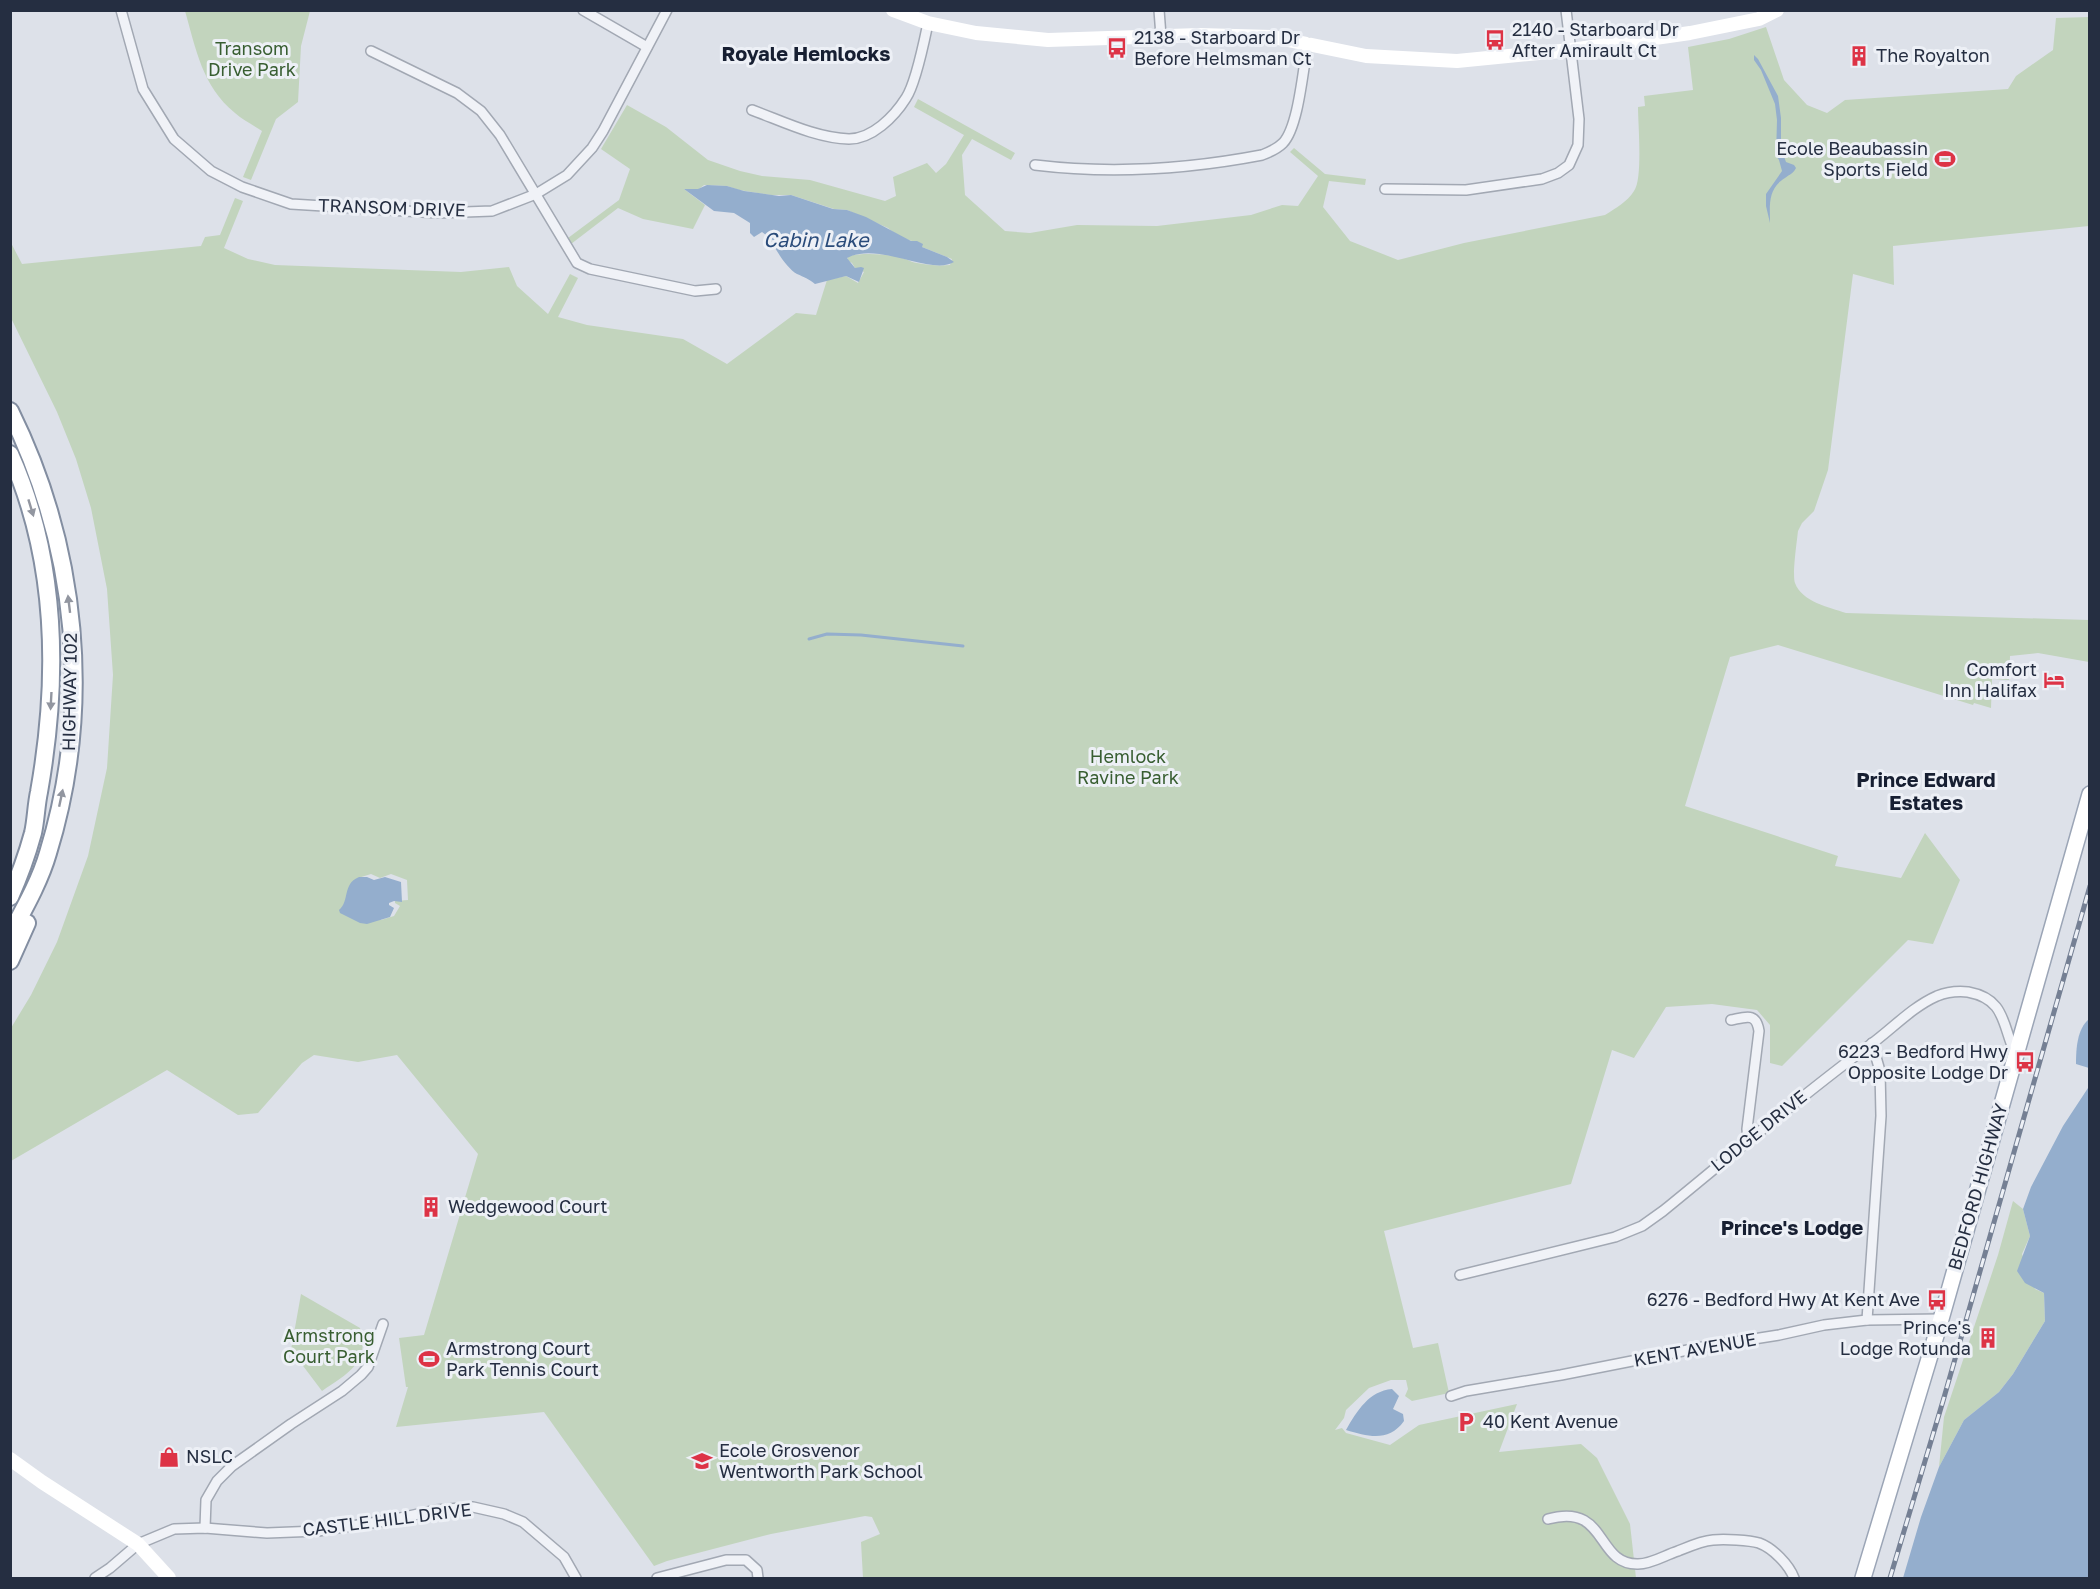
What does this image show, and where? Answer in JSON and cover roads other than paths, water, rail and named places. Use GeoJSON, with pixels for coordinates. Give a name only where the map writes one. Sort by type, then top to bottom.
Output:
{"type":"FeatureCollection","features":[{"type":"Feature","properties":{"kind":"highway","name":"HIGHWAY 102"},"geometry":{"type":"LineString","coordinates":[[10,411],[46,498],[67,583],[74,668],[70,755],[48,855],[10,936]]}},
{"type":"Feature","properties":{"kind":"highway","name":"HIGHWAY 102"},"geometry":{"type":"LineString","coordinates":[[10,454],[30,504],[41,545],[51,626],[51,706],[33,832],[10,897]]}},
{"type":"Feature","properties":{"kind":"highway"},"geometry":{"type":"LineString","coordinates":[[10,869],[38,795]]}},
{"type":"Feature","properties":{"kind":"highway"},"geometry":{"type":"LineString","coordinates":[[10,961],[35,900],[48,855]]}},
{"type":"Feature","properties":{"kind":"main road","name":"BEDFORD HIGHWAY"},"geometry":{"type":"LineString","coordinates":[[1863,1578],[1941,1319],[2090,794]]}},
{"type":"Feature","properties":{"kind":"street","name":"TRANSOM DRIVE"},"geometry":{"type":"LineString","coordinates":[[121,10],[143,90],[174,139],[211,171],[242,187],[291,204],[438,213],[492,211],[536,194],[567,175],[592,148],[618,107],[667,10]]}},
{"type":"Feature","properties":{"kind":"street"},"geometry":{"type":"LineString","coordinates":[[583,10],[647,47]]}},
{"type":"Feature","properties":{"kind":"street"},"geometry":{"type":"LineString","coordinates":[[893,10],[928,23],[976,33],[1048,40],[1198,35],[1273,37],[1366,56],[1457,61],[1570,51],[1707,30],[1759,19],[1777,10]]}},
{"type":"Feature","properties":{"kind":"street"},"geometry":{"type":"LineString","coordinates":[[1159,10],[1161,36]]}},
{"type":"Feature","properties":{"kind":"street"},"geometry":{"type":"LineString","coordinates":[[1385,189],[1466,190],[1542,179],[1558,173],[1569,165],[1578,145],[1579,119],[1566,10]]}},
{"type":"Feature","properties":{"kind":"street"},"geometry":{"type":"LineString","coordinates":[[752,110],[830,137],[851,139],[869,135],[888,119],[907,97],[928,23]]}},
{"type":"Feature","properties":{"kind":"street"},"geometry":{"type":"LineString","coordinates":[[1035,165],[1061,168],[1127,169],[1173,167],[1262,155],[1284,142],[1289,133],[1296,112],[1308,43]]}},
{"type":"Feature","properties":{"kind":"street"},"geometry":{"type":"LineString","coordinates":[[371,51],[469,100],[491,122],[577,263],[590,269],[695,291],[716,289]]}},
{"type":"Feature","properties":{"kind":"street","name":"LODGE DRIVE"},"geometry":{"type":"LineString","coordinates":[[1460,1275],[1616,1237],[1642,1226],[1837,1068],[1932,999],[1947,993],[1961,992],[1989,1000],[2004,1019],[2016,1055]]}},
{"type":"Feature","properties":{"kind":"street"},"geometry":{"type":"LineString","coordinates":[[1731,1020],[1748,1017],[1758,1022],[1759,1031],[1747,1129],[1749,1141]]}},
{"type":"Feature","properties":{"kind":"street"},"geometry":{"type":"LineString","coordinates":[[1867,1320],[1881,1116],[1880,1071],[1872,1043]]}},
{"type":"Feature","properties":{"kind":"street","name":"KENT AVENUE"},"geometry":{"type":"LineString","coordinates":[[1451,1396],[1466,1391],[1824,1325],[1867,1320],[1941,1319]]}},
{"type":"Feature","properties":{"kind":"street"},"geometry":{"type":"LineString","coordinates":[[205,1528],[206,1500],[217,1481],[240,1460],[362,1375],[368,1367],[383,1324]]}},
{"type":"Feature","properties":{"kind":"street"},"geometry":{"type":"LineString","coordinates":[[10,1459],[138,1544],[169,1578]]}},
{"type":"Feature","properties":{"kind":"street","name":"CASTLE HILL DRIVE"},"geometry":{"type":"LineString","coordinates":[[95,1578],[138,1544],[174,1529],[205,1528],[267,1533],[318,1531],[391,1520],[436,1510],[472,1507],[504,1514],[523,1522],[564,1557],[576,1578]]}},
{"type":"Feature","properties":{"kind":"street"},"geometry":{"type":"LineString","coordinates":[[1548,1519],[1568,1515],[1592,1524],[1598,1530],[1607,1548],[1619,1559],[1629,1563],[1650,1562],[1712,1540],[1758,1543],[1775,1553],[1792,1572],[1794,1578]]}},
{"type":"Feature","properties":{"kind":"street"},"geometry":{"type":"LineString","coordinates":[[657,1578],[726,1560],[746,1560],[758,1574]]}},
{"type":"Feature","properties":{"kind":"water"},"geometry":{"type":"Polygon","coordinates":[[[1754,55],[1778,96],[1781,148],[1786,162],[1796,168],[1793,173],[1779,182],[1772,193],[1770,223],[1766,194],[1782,171],[1776,156],[1775,104],[1761,70],[1754,60],[1754,55]]]}},
{"type":"Feature","properties":{"kind":"water","name":"Cabin Lake"},"geometry":{"type":"Polygon","coordinates":[[[707,185],[727,186],[779,196],[791,195],[833,209],[847,210],[866,217],[911,241],[917,241],[923,244],[922,247],[954,262],[932,265],[888,255],[860,254],[847,258],[855,268],[864,268],[859,282],[846,276],[815,284],[790,269],[776,250],[774,241],[762,232],[754,237],[750,233],[750,223],[734,213],[714,211],[684,189],[698,189],[707,185]]]}},
{"type":"Feature","properties":{"kind":"water"},"geometry":{"type":"Polygon","coordinates":[[[359,877],[374,880],[385,877],[401,882],[402,902],[389,903],[394,908],[390,917],[367,924],[340,913],[339,910],[350,884],[359,877]]]}},
{"type":"Feature","properties":{"kind":"water"},"geometry":{"type":"Polygon","coordinates":[[[2089,1019],[2089,1068],[2076,1064],[2080,1034],[2089,1019]]]}},
{"type":"Feature","properties":{"kind":"water"},"geometry":{"type":"Polygon","coordinates":[[[2089,1070],[2089,1578],[1903,1578],[1939,1467],[1964,1420],[1999,1392],[2013,1374],[2045,1321],[2044,1293],[2025,1283],[2017,1271],[2030,1236],[2023,1209],[2031,1187],[2063,1126],[2088,1088],[2089,1070]]]}},
{"type":"Feature","properties":{"kind":"water"},"geometry":{"type":"Polygon","coordinates":[[[1392,1389],[1399,1396],[1393,1409],[1403,1414],[1404,1421],[1398,1428],[1378,1436],[1346,1430],[1364,1403],[1377,1394],[1392,1389]]]}},
{"type":"Feature","properties":{"kind":"waterway"},"geometry":{"type":"LineString","coordinates":[[809,639],[827,634],[861,635],[963,646]]}},
{"type":"Feature","properties":{"kind":"railway"},"geometry":{"type":"LineString","coordinates":[[1890,1578],[2090,886]]}},
{"type":"Feature","properties":{"kind":"place","name":"2140 - Starboard Dr After Amirault Ct"},"geometry":{"type":"Point","coordinates":[1495,40]}},
{"type":"Feature","properties":{"kind":"place","name":"2138 - Starboard Dr Before Helmsman Ct"},"geometry":{"type":"Point","coordinates":[1117,48]}},
{"type":"Feature","properties":{"kind":"place","name":"The Royalton"},"geometry":{"type":"Point","coordinates":[1859,56]}},
{"type":"Feature","properties":{"kind":"place","name":"Ecole Beaubassin Sports Field"},"geometry":{"type":"Point","coordinates":[1945,159]}},
{"type":"Feature","properties":{"kind":"place","name":"Comfort Inn Halifax"},"geometry":{"type":"Point","coordinates":[2054,680]}},
{"type":"Feature","properties":{"kind":"place","name":"6223 - Bedford Hwy Opposite Lodge Dr"},"geometry":{"type":"Point","coordinates":[2025,1062]}},
{"type":"Feature","properties":{"kind":"place","name":"Wedgewood Court"},"geometry":{"type":"Point","coordinates":[431,1207]}},
{"type":"Feature","properties":{"kind":"place","name":"6276 - Bedford Hwy At Kent Ave"},"geometry":{"type":"Point","coordinates":[1937,1300]}},
{"type":"Feature","properties":{"kind":"place","name":"Prince's Lodge Rotunda"},"geometry":{"type":"Point","coordinates":[1988,1338]}},
{"type":"Feature","properties":{"kind":"place","name":"Armstrong Court Park Tennis Court"},"geometry":{"type":"Point","coordinates":[429,1359]}},
{"type":"Feature","properties":{"kind":"place","name":"40 Kent Avenue"},"geometry":{"type":"Point","coordinates":[1466,1422]}},
{"type":"Feature","properties":{"kind":"place","name":"NSLC"},"geometry":{"type":"Point","coordinates":[169,1457]}},
{"type":"Feature","properties":{"kind":"place","name":"Ecole Grosvenor Wentworth Park School"},"geometry":{"type":"Point","coordinates":[702,1461]}},
{"type":"Feature","properties":{"kind":"district","name":"Royale Hemlocks"},"geometry":{"type":"Point","coordinates":[806,54]}},
{"type":"Feature","properties":{"kind":"district","name":"Prince Edward Estates"},"geometry":{"type":"Point","coordinates":[1926,792]}},
{"type":"Feature","properties":{"kind":"district","name":"Prince's Lodge"},"geometry":{"type":"Point","coordinates":[1792,1228]}},
{"type":"Feature","properties":{"kind":"park label","name":"Transom Drive Park"},"geometry":{"type":"Point","coordinates":[252,59]}},
{"type":"Feature","properties":{"kind":"park label","name":"Hemlock Ravine Park"},"geometry":{"type":"Point","coordinates":[1128,768]}},
{"type":"Feature","properties":{"kind":"park label","name":"Armstrong Court Park"},"geometry":{"type":"Point","coordinates":[329,1346]}}]}
